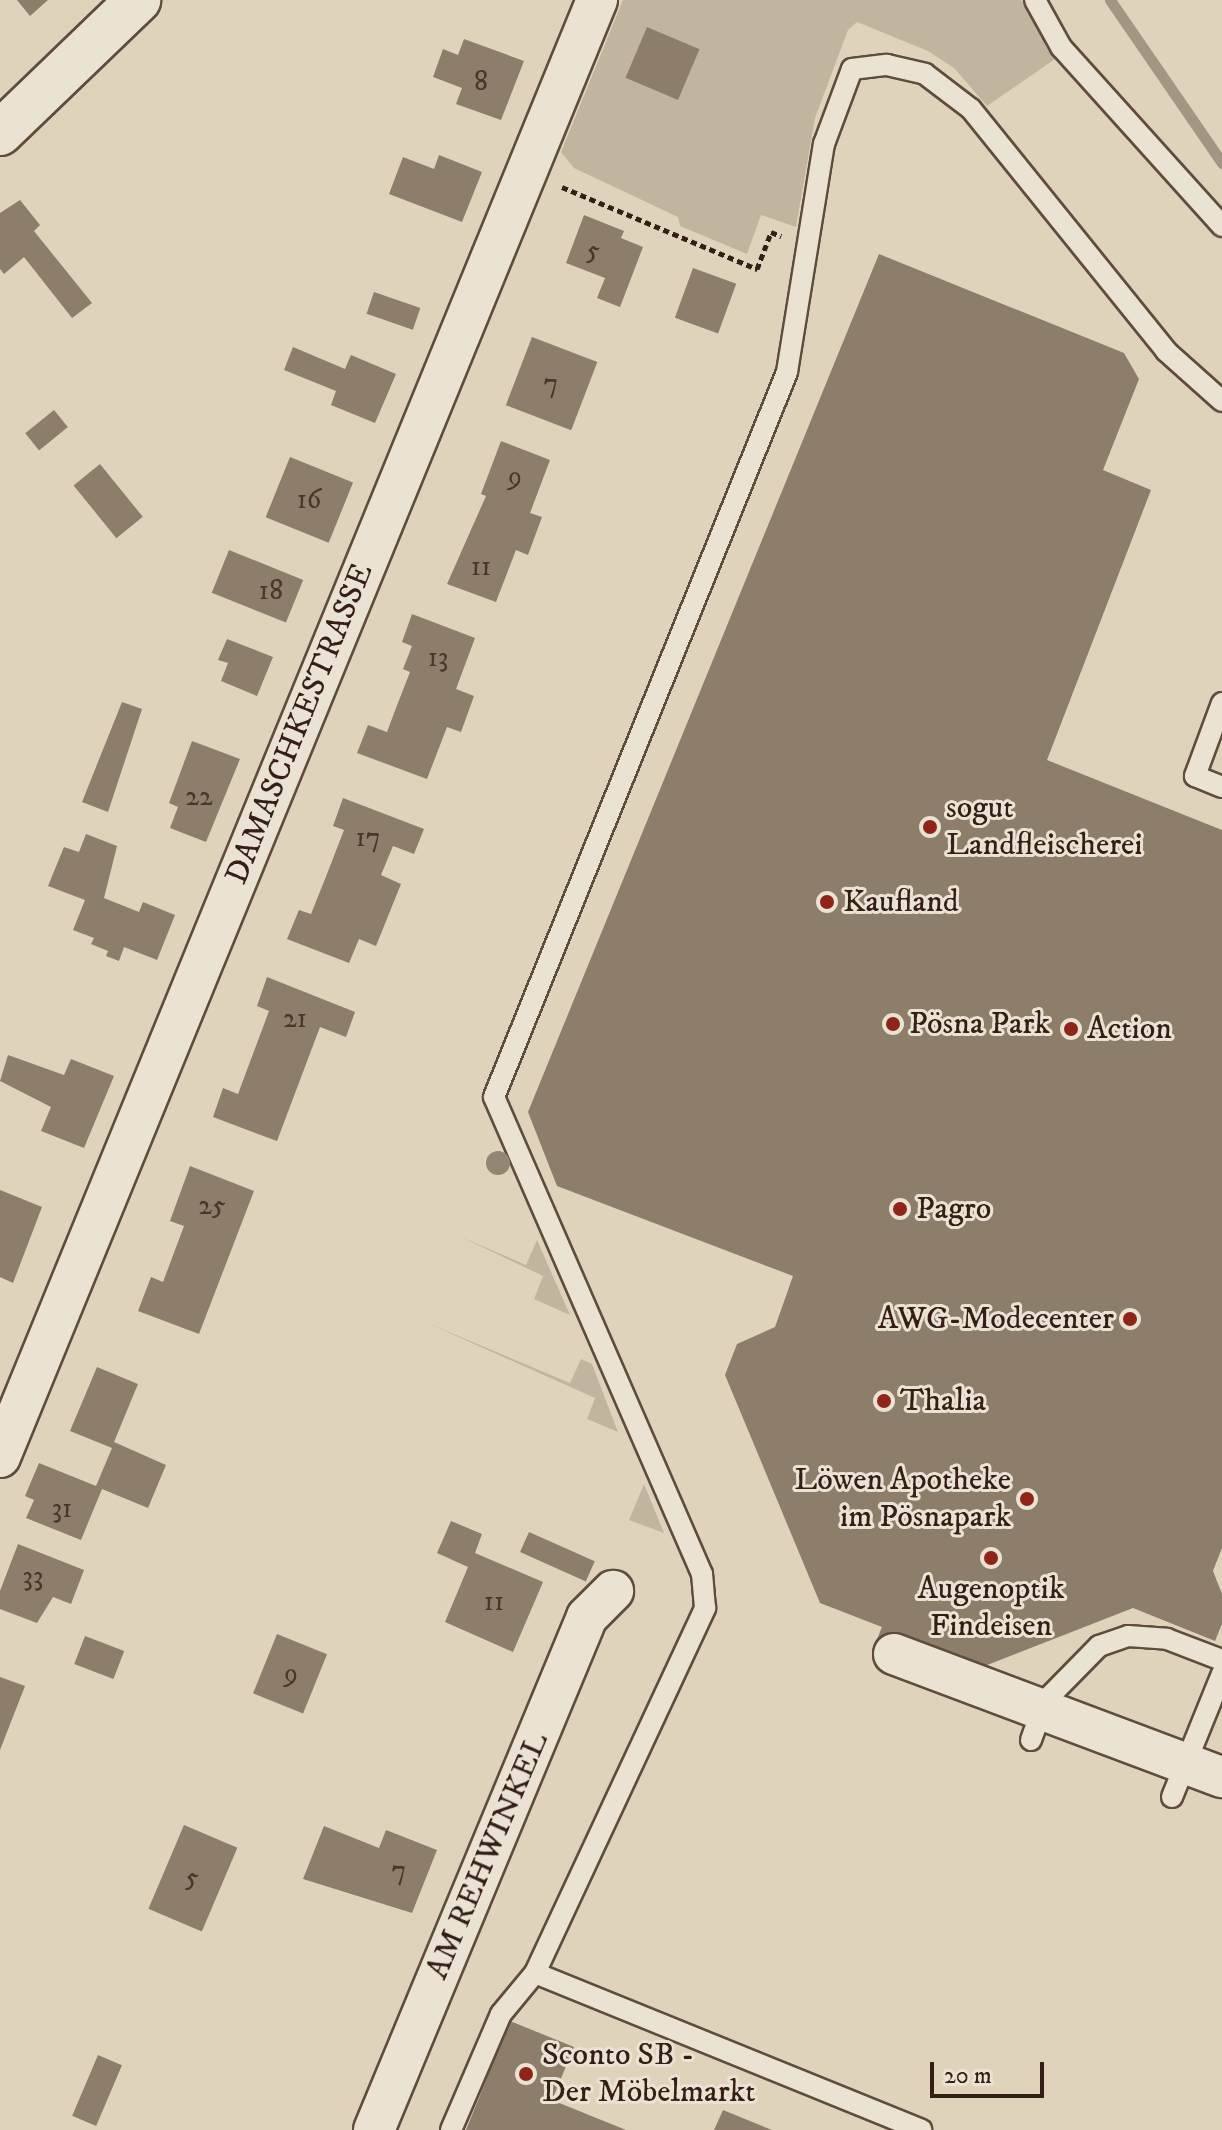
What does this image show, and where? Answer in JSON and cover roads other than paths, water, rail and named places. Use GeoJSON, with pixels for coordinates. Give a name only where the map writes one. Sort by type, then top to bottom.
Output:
{"type":"FeatureCollection","features":[{"type":"Feature","properties":{"kind":"street"},"geometry":{"type":"LineString","coordinates":[[0,133],[138,0]]}},
{"type":"Feature","properties":{"kind":"street","name":"DAMASCHKESTRASSE"},"geometry":{"type":"LineString","coordinates":[[1,1450],[597,0]]}},
{"type":"Feature","properties":{"kind":"street","name":"AM REHWINKEL"},"geometry":{"type":"LineString","coordinates":[[374,2130],[587,1617],[613,1591]]}},
{"type":"Feature","properties":{"kind":"street"},"geometry":{"type":"LineString","coordinates":[[894,1654],[1037,1725],[1194,1779]]}},
{"type":"Feature","properties":{"kind":"lane"},"geometry":{"type":"LineString","coordinates":[[1035,0],[1061,47],[1222,226]]}},
{"type":"Feature","properties":{"kind":"lane"},"geometry":{"type":"LineString","coordinates":[[451,2130],[501,2014],[535,1973],[705,1608],[702,1574],[494,1097],[787,372],[824,144],[852,69],[887,65],[925,74],[971,109],[1166,351],[1222,401]]}},
{"type":"Feature","properties":{"kind":"lane"},"geometry":{"type":"LineString","coordinates":[[1222,703],[1195,776],[1222,787]]}},
{"type":"Feature","properties":{"kind":"lane"},"geometry":{"type":"LineString","coordinates":[[1037,1725],[1070,1671],[1099,1646],[1128,1636],[1167,1639],[1222,1660]]}},
{"type":"Feature","properties":{"kind":"lane"},"geometry":{"type":"LineString","coordinates":[[1194,1779],[1222,1674]]}},
{"type":"Feature","properties":{"kind":"lane"},"geometry":{"type":"LineString","coordinates":[[535,1973],[921,2130]]}},
{"type":"Feature","properties":{"kind":"waterway"},"geometry":{"type":"LineString","coordinates":[[1110,0],[1222,163]]}},
{"type":"Feature","properties":{"kind":"place","name":"sogut Landfleischerei"},"geometry":{"type":"Point","coordinates":[930,827]}},
{"type":"Feature","properties":{"kind":"place","name":"Kaufland"},"geometry":{"type":"Point","coordinates":[827,902]}},
{"type":"Feature","properties":{"kind":"place","name":"Pösna Park"},"geometry":{"type":"Point","coordinates":[893,1024]}},
{"type":"Feature","properties":{"kind":"place","name":"Action"},"geometry":{"type":"Point","coordinates":[1071,1029]}},
{"type":"Feature","properties":{"kind":"place","name":"Pagro"},"geometry":{"type":"Point","coordinates":[900,1209]}},
{"type":"Feature","properties":{"kind":"place","name":"AWG-Modecenter"},"geometry":{"type":"Point","coordinates":[1130,1319]}},
{"type":"Feature","properties":{"kind":"place","name":"Thalia"},"geometry":{"type":"Point","coordinates":[884,1401]}},
{"type":"Feature","properties":{"kind":"place","name":"Löwen Apotheke im Pösnapark"},"geometry":{"type":"Point","coordinates":[1027,1499]}},
{"type":"Feature","properties":{"kind":"place","name":"Augenoptik Findeisen"},"geometry":{"type":"Point","coordinates":[991,1558]}},
{"type":"Feature","properties":{"kind":"place","name":"Sconto SB - Der Möbelmarkt"},"geometry":{"type":"Point","coordinates":[526,2074]}}]}
